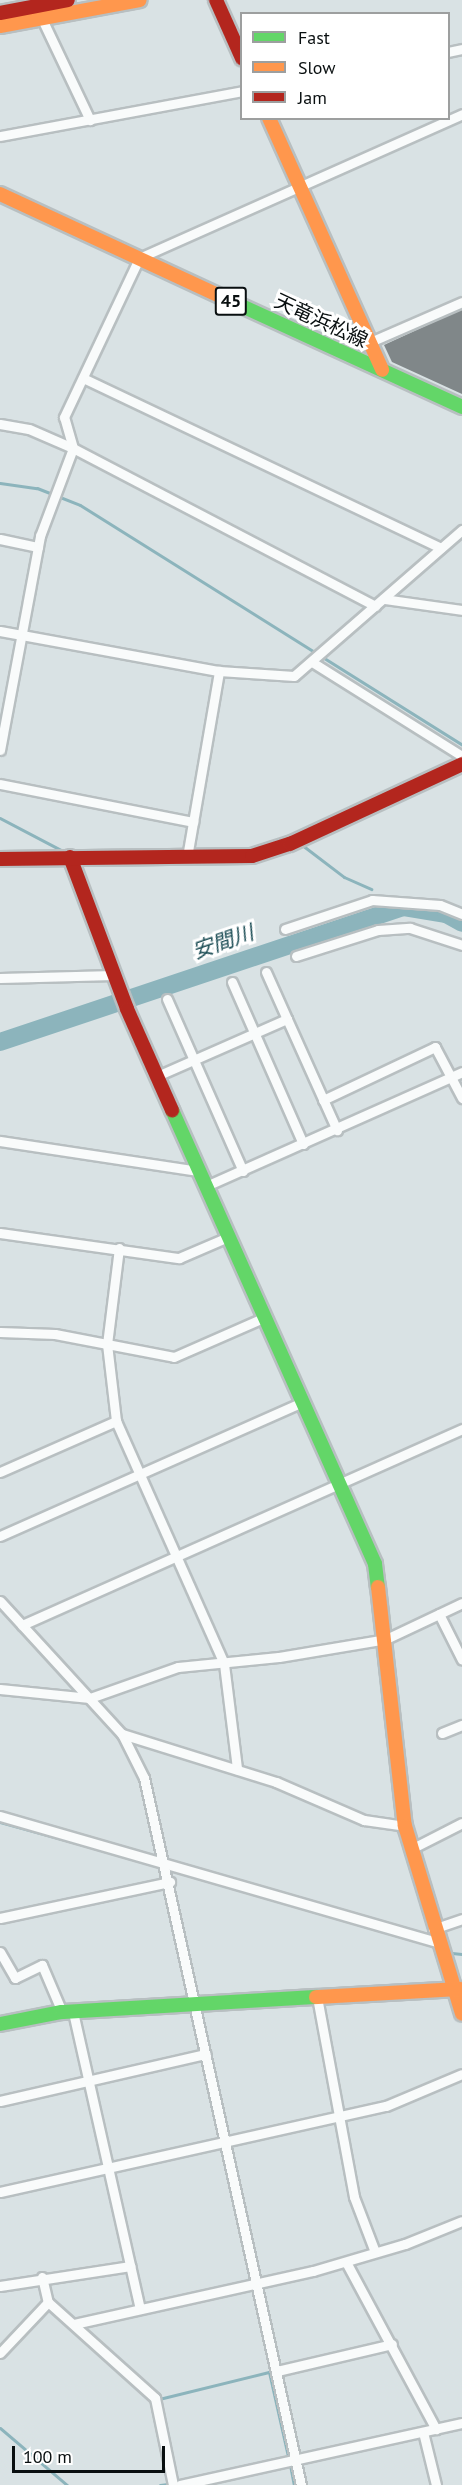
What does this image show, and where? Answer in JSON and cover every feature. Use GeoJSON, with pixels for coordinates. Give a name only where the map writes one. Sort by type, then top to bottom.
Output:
{"type":"FeatureCollection","features":[{"type":"Feature","properties":{"kind":"street"},"geometry":{"type":"LineString","coordinates":[[0,26],[38,8],[68,0]]}},
{"type":"Feature","properties":{"kind":"street"},"geometry":{"type":"LineString","coordinates":[[0,12],[140,0]]}},
{"type":"Feature","properties":{"kind":"street"},"geometry":{"type":"LineString","coordinates":[[216,0],[240,54]]}},
{"type":"Feature","properties":{"kind":"street"},"geometry":{"type":"LineString","coordinates":[[38,8],[90,120]]}},
{"type":"Feature","properties":{"kind":"street"},"geometry":{"type":"LineString","coordinates":[[0,136],[240,91]]}},
{"type":"Feature","properties":{"kind":"street"},"geometry":{"type":"LineString","coordinates":[[269,120],[382,370]]}},
{"type":"Feature","properties":{"kind":"street"},"geometry":{"type":"LineString","coordinates":[[0,750],[38,547],[73,448],[64,417],[139,258],[298,185],[448,120]]}},
{"type":"Feature","properties":{"kind":"street","name":"天竜浜松線"},"geometry":{"type":"LineString","coordinates":[[0,195],[462,407]]}},
{"type":"Feature","properties":{"kind":"street"},"geometry":{"type":"LineString","coordinates":[[370,342],[462,302]]}},
{"type":"Feature","properties":{"kind":"street"},"geometry":{"type":"LineString","coordinates":[[82,378],[441,548]]}},
{"type":"Feature","properties":{"kind":"street"},"geometry":{"type":"LineString","coordinates":[[0,424],[29,429],[73,448],[375,606]]}},
{"type":"Feature","properties":{"kind":"street"},"geometry":{"type":"LineString","coordinates":[[0,631],[219,671],[277,678],[294,676],[462,530]]}},
{"type":"Feature","properties":{"kind":"street"},"geometry":{"type":"LineString","coordinates":[[0,539],[38,547]]}},
{"type":"Feature","properties":{"kind":"street"},"geometry":{"type":"LineString","coordinates":[[384,599],[462,610]]}},
{"type":"Feature","properties":{"kind":"street"},"geometry":{"type":"LineString","coordinates":[[313,661],[462,756]]}},
{"type":"Feature","properties":{"kind":"street"},"geometry":{"type":"LineString","coordinates":[[187,857],[219,671]]}},
{"type":"Feature","properties":{"kind":"street"},"geometry":{"type":"LineString","coordinates":[[0,859],[252,856],[304,838],[462,764]]}},
{"type":"Feature","properties":{"kind":"street"},"geometry":{"type":"LineString","coordinates":[[0,784],[193,822]]}},
{"type":"Feature","properties":{"kind":"street"},"geometry":{"type":"LineString","coordinates":[[70,857],[127,1009],[337,1484],[375,1564],[386,1639],[393,1752],[405,1826],[435,1936],[458,1989],[462,2014]]}},
{"type":"Feature","properties":{"kind":"street"},"geometry":{"type":"LineString","coordinates":[[285,929],[372,900],[440,905],[462,914]]}},
{"type":"Feature","properties":{"kind":"street"},"geometry":{"type":"LineString","coordinates":[[296,956],[378,930],[410,928],[462,945]]}},
{"type":"Feature","properties":{"kind":"street"},"geometry":{"type":"LineString","coordinates":[[266,972],[337,1130]]}},
{"type":"Feature","properties":{"kind":"street"},"geometry":{"type":"LineString","coordinates":[[0,978],[116,981]]}},
{"type":"Feature","properties":{"kind":"street"},"geometry":{"type":"LineString","coordinates":[[232,982],[303,1144]]}},
{"type":"Feature","properties":{"kind":"street"},"geometry":{"type":"LineString","coordinates":[[167,999],[243,1171]]}},
{"type":"Feature","properties":{"kind":"street"},"geometry":{"type":"LineString","coordinates":[[157,1076],[287,1019]]}},
{"type":"Feature","properties":{"kind":"street"},"geometry":{"type":"LineString","coordinates":[[324,1100],[435,1047],[462,1098]]}},
{"type":"Feature","properties":{"kind":"street"},"geometry":{"type":"LineString","coordinates":[[206,1186],[337,1130],[462,1072]]}},
{"type":"Feature","properties":{"kind":"street"},"geometry":{"type":"LineString","coordinates":[[0,1141],[199,1171]]}},
{"type":"Feature","properties":{"kind":"street"},"geometry":{"type":"LineString","coordinates":[[0,1233],[179,1258],[228,1237]]}},
{"type":"Feature","properties":{"kind":"street"},"geometry":{"type":"LineString","coordinates":[[119,1248],[107,1344],[116,1421],[224,1664],[237,1769]]}},
{"type":"Feature","properties":{"kind":"street"},"geometry":{"type":"LineString","coordinates":[[0,1332],[55,1334],[174,1357],[263,1318]]}},
{"type":"Feature","properties":{"kind":"street"},"geometry":{"type":"LineString","coordinates":[[0,1536],[302,1402]]}},
{"type":"Feature","properties":{"kind":"street"},"geometry":{"type":"LineString","coordinates":[[0,1472],[116,1421]]}},
{"type":"Feature","properties":{"kind":"street"},"geometry":{"type":"LineString","coordinates":[[22,1625],[462,1430]]}},
{"type":"Feature","properties":{"kind":"street"},"geometry":{"type":"LineString","coordinates":[[0,1601],[122,1734],[144,1778],[170,1882],[301,2485]]}},
{"type":"Feature","properties":{"kind":"street"},"geometry":{"type":"LineString","coordinates":[[0,1689],[90,1698],[178,1667],[224,1664],[386,1639],[462,1603]]}},
{"type":"Feature","properties":{"kind":"street"},"geometry":{"type":"LineString","coordinates":[[439,1614],[462,1660]]}},
{"type":"Feature","properties":{"kind":"street"},"geometry":{"type":"LineString","coordinates":[[442,1733],[462,1725]]}},
{"type":"Feature","properties":{"kind":"street"},"geometry":{"type":"LineString","coordinates":[[122,1734],[237,1769],[364,1820],[405,1826]]}},
{"type":"Feature","properties":{"kind":"street"},"geometry":{"type":"LineString","coordinates":[[0,1816],[165,1864],[435,1936],[462,1919]]}},
{"type":"Feature","properties":{"kind":"street"},"geometry":{"type":"LineString","coordinates":[[411,1849],[462,1823]]}},
{"type":"Feature","properties":{"kind":"street"},"geometry":{"type":"LineString","coordinates":[[0,1918],[170,1882]]}},
{"type":"Feature","properties":{"kind":"street"},"geometry":{"type":"LineString","coordinates":[[0,1952],[15,1978],[42,1965],[68,2012],[89,2082],[140,2309]]}},
{"type":"Feature","properties":{"kind":"street"},"geometry":{"type":"LineString","coordinates":[[0,2024],[68,2012],[458,1989]]}},
{"type":"Feature","properties":{"kind":"street"},"geometry":{"type":"LineString","coordinates":[[317,1997],[342,2115],[354,2197],[375,2252]]}},
{"type":"Feature","properties":{"kind":"street"},"geometry":{"type":"LineString","coordinates":[[0,2101],[206,2054]]}},
{"type":"Feature","properties":{"kind":"street"},"geometry":{"type":"LineString","coordinates":[[0,2192],[386,2106],[462,2074]]}},
{"type":"Feature","properties":{"kind":"street"},"geometry":{"type":"LineString","coordinates":[[74,2324],[346,2262],[462,2221]]}},
{"type":"Feature","properties":{"kind":"street"},"geometry":{"type":"LineString","coordinates":[[346,2262],[436,2429]]}},
{"type":"Feature","properties":{"kind":"street"},"geometry":{"type":"LineString","coordinates":[[0,2286],[42,2277],[130,2266]]}},
{"type":"Feature","properties":{"kind":"street"},"geometry":{"type":"LineString","coordinates":[[42,2277],[48,2301],[155,2398],[173,2485]]}},
{"type":"Feature","properties":{"kind":"street"},"geometry":{"type":"LineString","coordinates":[[0,2353],[48,2301]]}},
{"type":"Feature","properties":{"kind":"street"},"geometry":{"type":"LineString","coordinates":[[277,2371],[392,2344]]}},
{"type":"Feature","properties":{"kind":"street"},"geometry":{"type":"LineString","coordinates":[[180,2485],[462,2423]]}},
{"type":"Feature","properties":{"kind":"street"},"geometry":{"type":"LineString","coordinates":[[423,2432],[436,2485]]}},
{"type":"Feature","properties":{"kind":"building"},"geometry":{"type":"Polygon","coordinates":[[[462,309],[462,394],[392,362],[384,345],[462,309]]]}},
{"type":"Feature","properties":{"kind":"waterway"},"geometry":{"type":"LineString","coordinates":[[0,483],[37,488],[80,505],[462,745]]}},
{"type":"Feature","properties":{"kind":"waterway"},"geometry":{"type":"LineString","coordinates":[[0,818],[61,850],[110,851]]}},
{"type":"Feature","properties":{"kind":"waterway"},"geometry":{"type":"LineString","coordinates":[[276,842],[290,835],[294,839]]}},
{"type":"Feature","properties":{"kind":"waterway"},"geometry":{"type":"LineString","coordinates":[[302,845],[344,877],[371,889]]}},
{"type":"Feature","properties":{"kind":"waterway","name":"安間川"},"geometry":{"type":"LineString","coordinates":[[0,1042],[404,907],[446,914],[462,923]]}},
{"type":"Feature","properties":{"kind":"waterway"},"geometry":{"type":"LineString","coordinates":[[0,1822],[105,1851]]}},
{"type":"Feature","properties":{"kind":"waterway"},"geometry":{"type":"LineString","coordinates":[[235,1888],[266,1897]]}},
{"type":"Feature","properties":{"kind":"waterway"},"geometry":{"type":"LineString","coordinates":[[452,1953],[462,1954]]}},
{"type":"Feature","properties":{"kind":"waterway"},"geometry":{"type":"LineString","coordinates":[[159,2399],[269,2372],[288,2456]]}},
{"type":"Feature","properties":{"kind":"waterway"},"geometry":{"type":"LineString","coordinates":[[0,2428],[67,2485]]}},
{"type":"Feature","properties":{"kind":"waterway"},"geometry":{"type":"LineString","coordinates":[[160,2485],[168,2484],[161,2449]]}},
{"type":"Feature","properties":{"kind":"waterway"},"geometry":{"type":"LineString","coordinates":[[290,2465],[294,2485]]}},
{"type":"Feature","properties":{"kind":"traffic: fast"},"geometry":{"type":"LineString","coordinates":[[233,302],[462,407]]}},
{"type":"Feature","properties":{"kind":"traffic: fast"},"geometry":{"type":"LineString","coordinates":[[172,1110],[375,1564],[378,1587]]}},
{"type":"Feature","properties":{"kind":"traffic: fast"},"geometry":{"type":"LineString","coordinates":[[0,2024],[62,2012],[316,1997]]}},
{"type":"Feature","properties":{"kind":"traffic: slow"},"geometry":{"type":"LineString","coordinates":[[0,26],[140,0]]}},
{"type":"Feature","properties":{"kind":"traffic: slow"},"geometry":{"type":"LineString","coordinates":[[270,120],[382,370]]}},
{"type":"Feature","properties":{"kind":"traffic: slow"},"geometry":{"type":"LineString","coordinates":[[0,194],[233,302]]}},
{"type":"Feature","properties":{"kind":"traffic: slow"},"geometry":{"type":"LineString","coordinates":[[378,1587],[405,1826],[462,2014]]}},
{"type":"Feature","properties":{"kind":"traffic: slow"},"geometry":{"type":"LineString","coordinates":[[316,1997],[461,1989]]}},
{"type":"Feature","properties":{"kind":"traffic: jam"},"geometry":{"type":"LineString","coordinates":[[0,13],[68,0]]}},
{"type":"Feature","properties":{"kind":"traffic: jam"},"geometry":{"type":"LineString","coordinates":[[216,0],[240,54]]}},
{"type":"Feature","properties":{"kind":"traffic: jam"},"geometry":{"type":"LineString","coordinates":[[0,859],[252,856],[290,844],[462,764]]}},
{"type":"Feature","properties":{"kind":"traffic: jam"},"geometry":{"type":"LineString","coordinates":[[70,857],[127,1009],[172,1110]]}}]}
